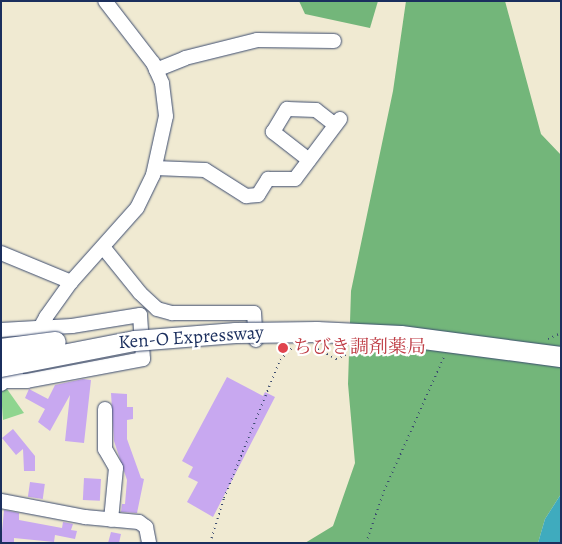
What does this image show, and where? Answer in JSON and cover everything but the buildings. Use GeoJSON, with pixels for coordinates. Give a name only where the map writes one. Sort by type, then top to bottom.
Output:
{"type":"FeatureCollection","features":[{"type":"Feature","properties":{"kind":"highway","name":"Ken-O Expressway"},"geometry":{"type":"LineString","coordinates":[[1,349],[183,329],[283,324],[401,329],[561,350]]}},
{"type":"Feature","properties":{"kind":"highway","name":"Ken-O Expressway"},"geometry":{"type":"LineString","coordinates":[[3,377],[84,348],[134,341],[236,332],[317,332],[401,336],[561,357]]}},
{"type":"Feature","properties":{"kind":"street"},"geometry":{"type":"LineString","coordinates":[[1,330],[40,329],[140,315],[143,359],[27,381],[3,377],[40,329],[71,282],[104,248],[142,199],[155,168],[166,116],[165,94],[156,70],[105,1]]}},
{"type":"Feature","properties":{"kind":"street"},"geometry":{"type":"LineString","coordinates":[[156,70],[185,58],[257,40],[334,41]]}},
{"type":"Feature","properties":{"kind":"street"},"geometry":{"type":"LineString","coordinates":[[155,168],[205,170],[246,196],[258,195],[268,179],[295,180],[337,122],[316,110],[287,110],[273,132],[309,160]]}},
{"type":"Feature","properties":{"kind":"street"},"geometry":{"type":"LineString","coordinates":[[104,248],[140,293],[157,309],[172,313],[254,313],[256,342],[301,342]]}},
{"type":"Feature","properties":{"kind":"street"},"geometry":{"type":"LineString","coordinates":[[1,253],[71,282]]}},
{"type":"Feature","properties":{"kind":"street"},"geometry":{"type":"LineString","coordinates":[[104,409],[104,444],[116,468],[111,520]]}},
{"type":"Feature","properties":{"kind":"street"},"geometry":{"type":"LineString","coordinates":[[1,501],[111,520],[139,522],[146,527],[149,543]]}},
{"type":"Feature","properties":{"kind":"path"},"geometry":{"type":"LineString","coordinates":[[210,543],[224,498],[280,360],[301,342]]}},
{"type":"Feature","properties":{"kind":"path"},"geometry":{"type":"LineString","coordinates":[[366,543],[384,491],[446,353]]}},
{"type":"Feature","properties":{"kind":"green space"},"geometry":{"type":"Polygon","coordinates":[[[299,1],[378,1],[370,28],[305,14],[299,1]]]}},
{"type":"Feature","properties":{"kind":"green space"},"geometry":{"type":"Polygon","coordinates":[[[406,1],[505,1],[541,134],[561,155],[561,494],[545,519],[538,543],[305,543],[333,526],[355,463],[348,384],[351,291],[393,91],[406,1]]]}},
{"type":"Feature","properties":{"kind":"green space"},"geometry":{"type":"Polygon","coordinates":[[[7,389],[24,413],[3,420],[1,392],[7,389]]]}},
{"type":"Feature","properties":{"kind":"water"},"geometry":{"type":"Polygon","coordinates":[[[561,494],[561,543],[538,543],[545,519],[561,494]]]}},
{"type":"Feature","properties":{"kind":"place","name":"ちびき調剤薬局"},"geometry":{"type":"Point","coordinates":[283,348]}}]}
